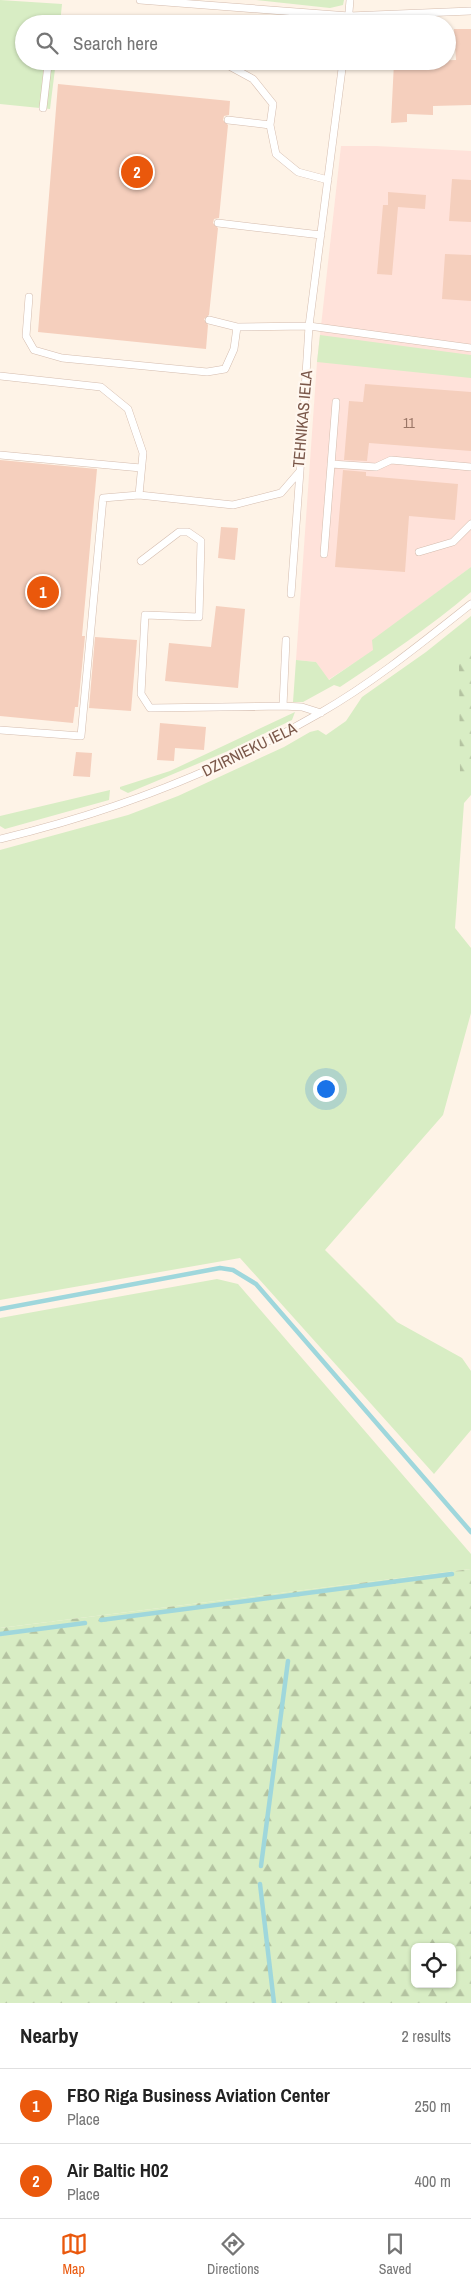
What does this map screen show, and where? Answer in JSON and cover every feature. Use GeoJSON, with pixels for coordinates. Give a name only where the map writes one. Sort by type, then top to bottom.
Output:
{"type":"FeatureCollection","features":[{"type":"Feature","properties":{"kind":"lane"},"geometry":{"type":"LineString","coordinates":[[140,0],[296,15]]}},
{"type":"Feature","properties":{"kind":"lane"},"geometry":{"type":"LineString","coordinates":[[348,15],[350,0]]}},
{"type":"Feature","properties":{"kind":"lane"},"geometry":{"type":"LineString","coordinates":[[410,15],[471,10]]}},
{"type":"Feature","properties":{"kind":"lane"},"geometry":{"type":"LineString","coordinates":[[43,108],[47,70]]}},
{"type":"Feature","properties":{"kind":"lane"},"geometry":{"type":"LineString","coordinates":[[236,70],[252,79],[273,104],[270,125],[276,154],[298,172],[328,180]]}},
{"type":"Feature","properties":{"kind":"lane","name":"TEHNIKAS IELA"},"geometry":{"type":"LineString","coordinates":[[0,730],[81,736],[103,498],[139,495],[233,505],[281,493],[300,471],[309,326],[342,70]]}},
{"type":"Feature","properties":{"kind":"lane"},"geometry":{"type":"LineString","coordinates":[[228,120],[270,125]]}},
{"type":"Feature","properties":{"kind":"lane"},"geometry":{"type":"LineString","coordinates":[[218,223],[321,235]]}},
{"type":"Feature","properties":{"kind":"lane"},"geometry":{"type":"LineString","coordinates":[[29,297],[26,336],[34,350],[62,358],[207,372],[225,369],[234,348],[237,326]]}},
{"type":"Feature","properties":{"kind":"lane"},"geometry":{"type":"LineString","coordinates":[[209,320],[237,326],[309,326],[471,348]]}},
{"type":"Feature","properties":{"kind":"lane"},"geometry":{"type":"LineString","coordinates":[[0,376],[102,387],[128,409],[143,453],[139,495]]}},
{"type":"Feature","properties":{"kind":"lane"},"geometry":{"type":"LineString","coordinates":[[324,554],[336,402]]}},
{"type":"Feature","properties":{"kind":"lane"},"geometry":{"type":"LineString","coordinates":[[0,455],[142,468]]}},
{"type":"Feature","properties":{"kind":"lane"},"geometry":{"type":"LineString","coordinates":[[331,464],[376,467],[391,460],[471,468]]}},
{"type":"Feature","properties":{"kind":"lane"},"geometry":{"type":"LineString","coordinates":[[291,594],[300,471]]}},
{"type":"Feature","properties":{"kind":"lane"},"geometry":{"type":"LineString","coordinates":[[419,552],[453,542],[471,524]]}},
{"type":"Feature","properties":{"kind":"lane"},"geometry":{"type":"LineString","coordinates":[[141,562],[179,532],[188,532],[201,541],[199,617],[145,615],[141,694],[150,708],[283,706],[302,707],[321,712]]}},
{"type":"Feature","properties":{"kind":"lane","name":"DZIRNIEKU IELA"},"geometry":{"type":"LineString","coordinates":[[0,839],[90,815],[157,792],[231,760],[321,712],[415,647],[471,604]]}},
{"type":"Feature","properties":{"kind":"lane"},"geometry":{"type":"LineString","coordinates":[[283,706],[286,640]]}},
{"type":"Feature","properties":{"kind":"shaded area"},"geometry":{"type":"Polygon","coordinates":[[[341,146],[471,151],[471,567],[373,640],[374,650],[328,680],[316,662],[296,660],[317,362],[341,146]]]}},
{"type":"Feature","properties":{"kind":"green space"},"geometry":{"type":"Polygon","coordinates":[[[0,0],[62,4],[61,15],[15,15],[15,70],[55,70],[50,109],[0,104],[0,0]]]}},
{"type":"Feature","properties":{"kind":"green space"},"geometry":{"type":"Polygon","coordinates":[[[256,0],[344,0],[343,5],[330,8],[256,0]]]}},
{"type":"Feature","properties":{"kind":"green space"},"geometry":{"type":"Polygon","coordinates":[[[320,335],[471,355],[471,378],[317,362],[320,335]]]}},
{"type":"Feature","properties":{"kind":"green space"},"geometry":{"type":"Polygon","coordinates":[[[471,567],[471,592],[440,617],[340,687],[334,685],[303,702],[293,702],[296,660],[316,662],[329,680],[373,650],[372,640],[471,567]]]}},
{"type":"Feature","properties":{"kind":"green space"},"geometry":{"type":"Polygon","coordinates":[[[471,616],[471,795],[464,803],[455,928],[471,948],[471,1013],[443,1115],[325,1250],[397,1322],[462,1358],[471,1371],[471,1430],[434,1474],[240,1258],[0,1300],[0,850],[128,815],[178,796],[284,747],[310,732],[318,730],[326,735],[346,721],[362,697],[426,652],[471,616]]]}},
{"type":"Feature","properties":{"kind":"green space"},"geometry":{"type":"Polygon","coordinates":[[[471,653],[470,775],[460,774],[459,663],[471,653]]]}},
{"type":"Feature","properties":{"kind":"green space"},"geometry":{"type":"Polygon","coordinates":[[[295,712],[292,720],[228,751],[128,793],[120,789],[120,787],[170,771],[295,712]]]}},
{"type":"Feature","properties":{"kind":"green space"},"geometry":{"type":"Polygon","coordinates":[[[110,790],[109,800],[5,829],[0,826],[0,816],[110,790]]]}},
{"type":"Feature","properties":{"kind":"green space"},"geometry":{"type":"Polygon","coordinates":[[[217,1279],[238,1284],[471,1554],[471,1569],[0,1628],[0,1318],[217,1279]]]}},
{"type":"Feature","properties":{"kind":"green space"},"geometry":{"type":"Polygon","coordinates":[[[471,1569],[471,2003],[0,2003],[0,1628],[471,1569]]]}},
{"type":"Feature","properties":{"kind":"building"},"geometry":{"type":"Polygon","coordinates":[[[456,29],[471,29],[471,105],[433,106],[433,115],[407,114],[407,122],[391,123],[394,70],[456,70],[456,29]]]}},
{"type":"Feature","properties":{"kind":"building"},"geometry":{"type":"Polygon","coordinates":[[[58,84],[230,101],[229,115],[224,116],[223,120],[228,125],[219,218],[214,219],[213,223],[218,228],[209,315],[204,319],[208,325],[206,349],[38,332],[58,84]]]}},
{"type":"Feature","properties":{"kind":"building"},"geometry":{"type":"Polygon","coordinates":[[[452,179],[471,180],[471,222],[449,221],[452,179]]]}},
{"type":"Feature","properties":{"kind":"building"},"geometry":{"type":"Polygon","coordinates":[[[388,192],[426,195],[425,209],[398,207],[392,275],[377,274],[383,205],[388,205],[388,192]]]}},
{"type":"Feature","properties":{"kind":"building"},"geometry":{"type":"Polygon","coordinates":[[[445,254],[471,255],[471,301],[442,299],[445,254]]]}},
{"type":"Feature","properties":{"kind":"building"},"geometry":{"type":"Polygon","coordinates":[[[365,384],[471,392],[471,451],[369,443],[367,461],[344,460],[349,401],[363,402],[365,384]]]}},
{"type":"Feature","properties":{"kind":"building"},"geometry":{"type":"Polygon","coordinates":[[[0,460],[97,469],[82,636],[85,636],[78,707],[75,707],[73,723],[0,716],[0,460]]]}},
{"type":"Feature","properties":{"kind":"building"},"geometry":{"type":"Polygon","coordinates":[[[343,470],[366,472],[366,476],[458,484],[455,520],[409,516],[405,572],[335,567],[343,470]]]}},
{"type":"Feature","properties":{"kind":"building"},"geometry":{"type":"Polygon","coordinates":[[[221,527],[238,528],[235,560],[218,558],[221,527]]]}},
{"type":"Feature","properties":{"kind":"building"},"geometry":{"type":"Polygon","coordinates":[[[216,606],[245,609],[238,688],[165,681],[169,643],[211,647],[216,606]]]}},
{"type":"Feature","properties":{"kind":"building"},"geometry":{"type":"Polygon","coordinates":[[[95,637],[137,640],[131,711],[89,708],[95,637]]]}},
{"type":"Feature","properties":{"kind":"building"},"geometry":{"type":"Polygon","coordinates":[[[160,723],[206,727],[204,750],[175,748],[174,761],[157,760],[160,723]]]}},
{"type":"Feature","properties":{"kind":"building"},"geometry":{"type":"Polygon","coordinates":[[[76,752],[92,753],[90,777],[73,776],[76,752]]]}},
{"type":"Feature","properties":{"kind":"waterway"},"geometry":{"type":"LineString","coordinates":[[0,1309],[220,1268],[233,1270],[256,1284],[471,1532]]}},
{"type":"Feature","properties":{"kind":"waterway"},"geometry":{"type":"LineString","coordinates":[[101,1620],[452,1574]]}},
{"type":"Feature","properties":{"kind":"waterway"},"geometry":{"type":"LineString","coordinates":[[0,1634],[85,1623]]}},
{"type":"Feature","properties":{"kind":"waterway"},"geometry":{"type":"LineString","coordinates":[[261,1866],[288,1661]]}},
{"type":"Feature","properties":{"kind":"waterway"},"geometry":{"type":"LineString","coordinates":[[260,1884],[274,2003]]}},
{"type":"Feature","properties":{"kind":"place","name":"Air Baltic H02"},"geometry":{"type":"Point","coordinates":[137,172]}},
{"type":"Feature","properties":{"kind":"place","name":"FBO Riga Business Aviation Center"},"geometry":{"type":"Point","coordinates":[43,592]}}]}
